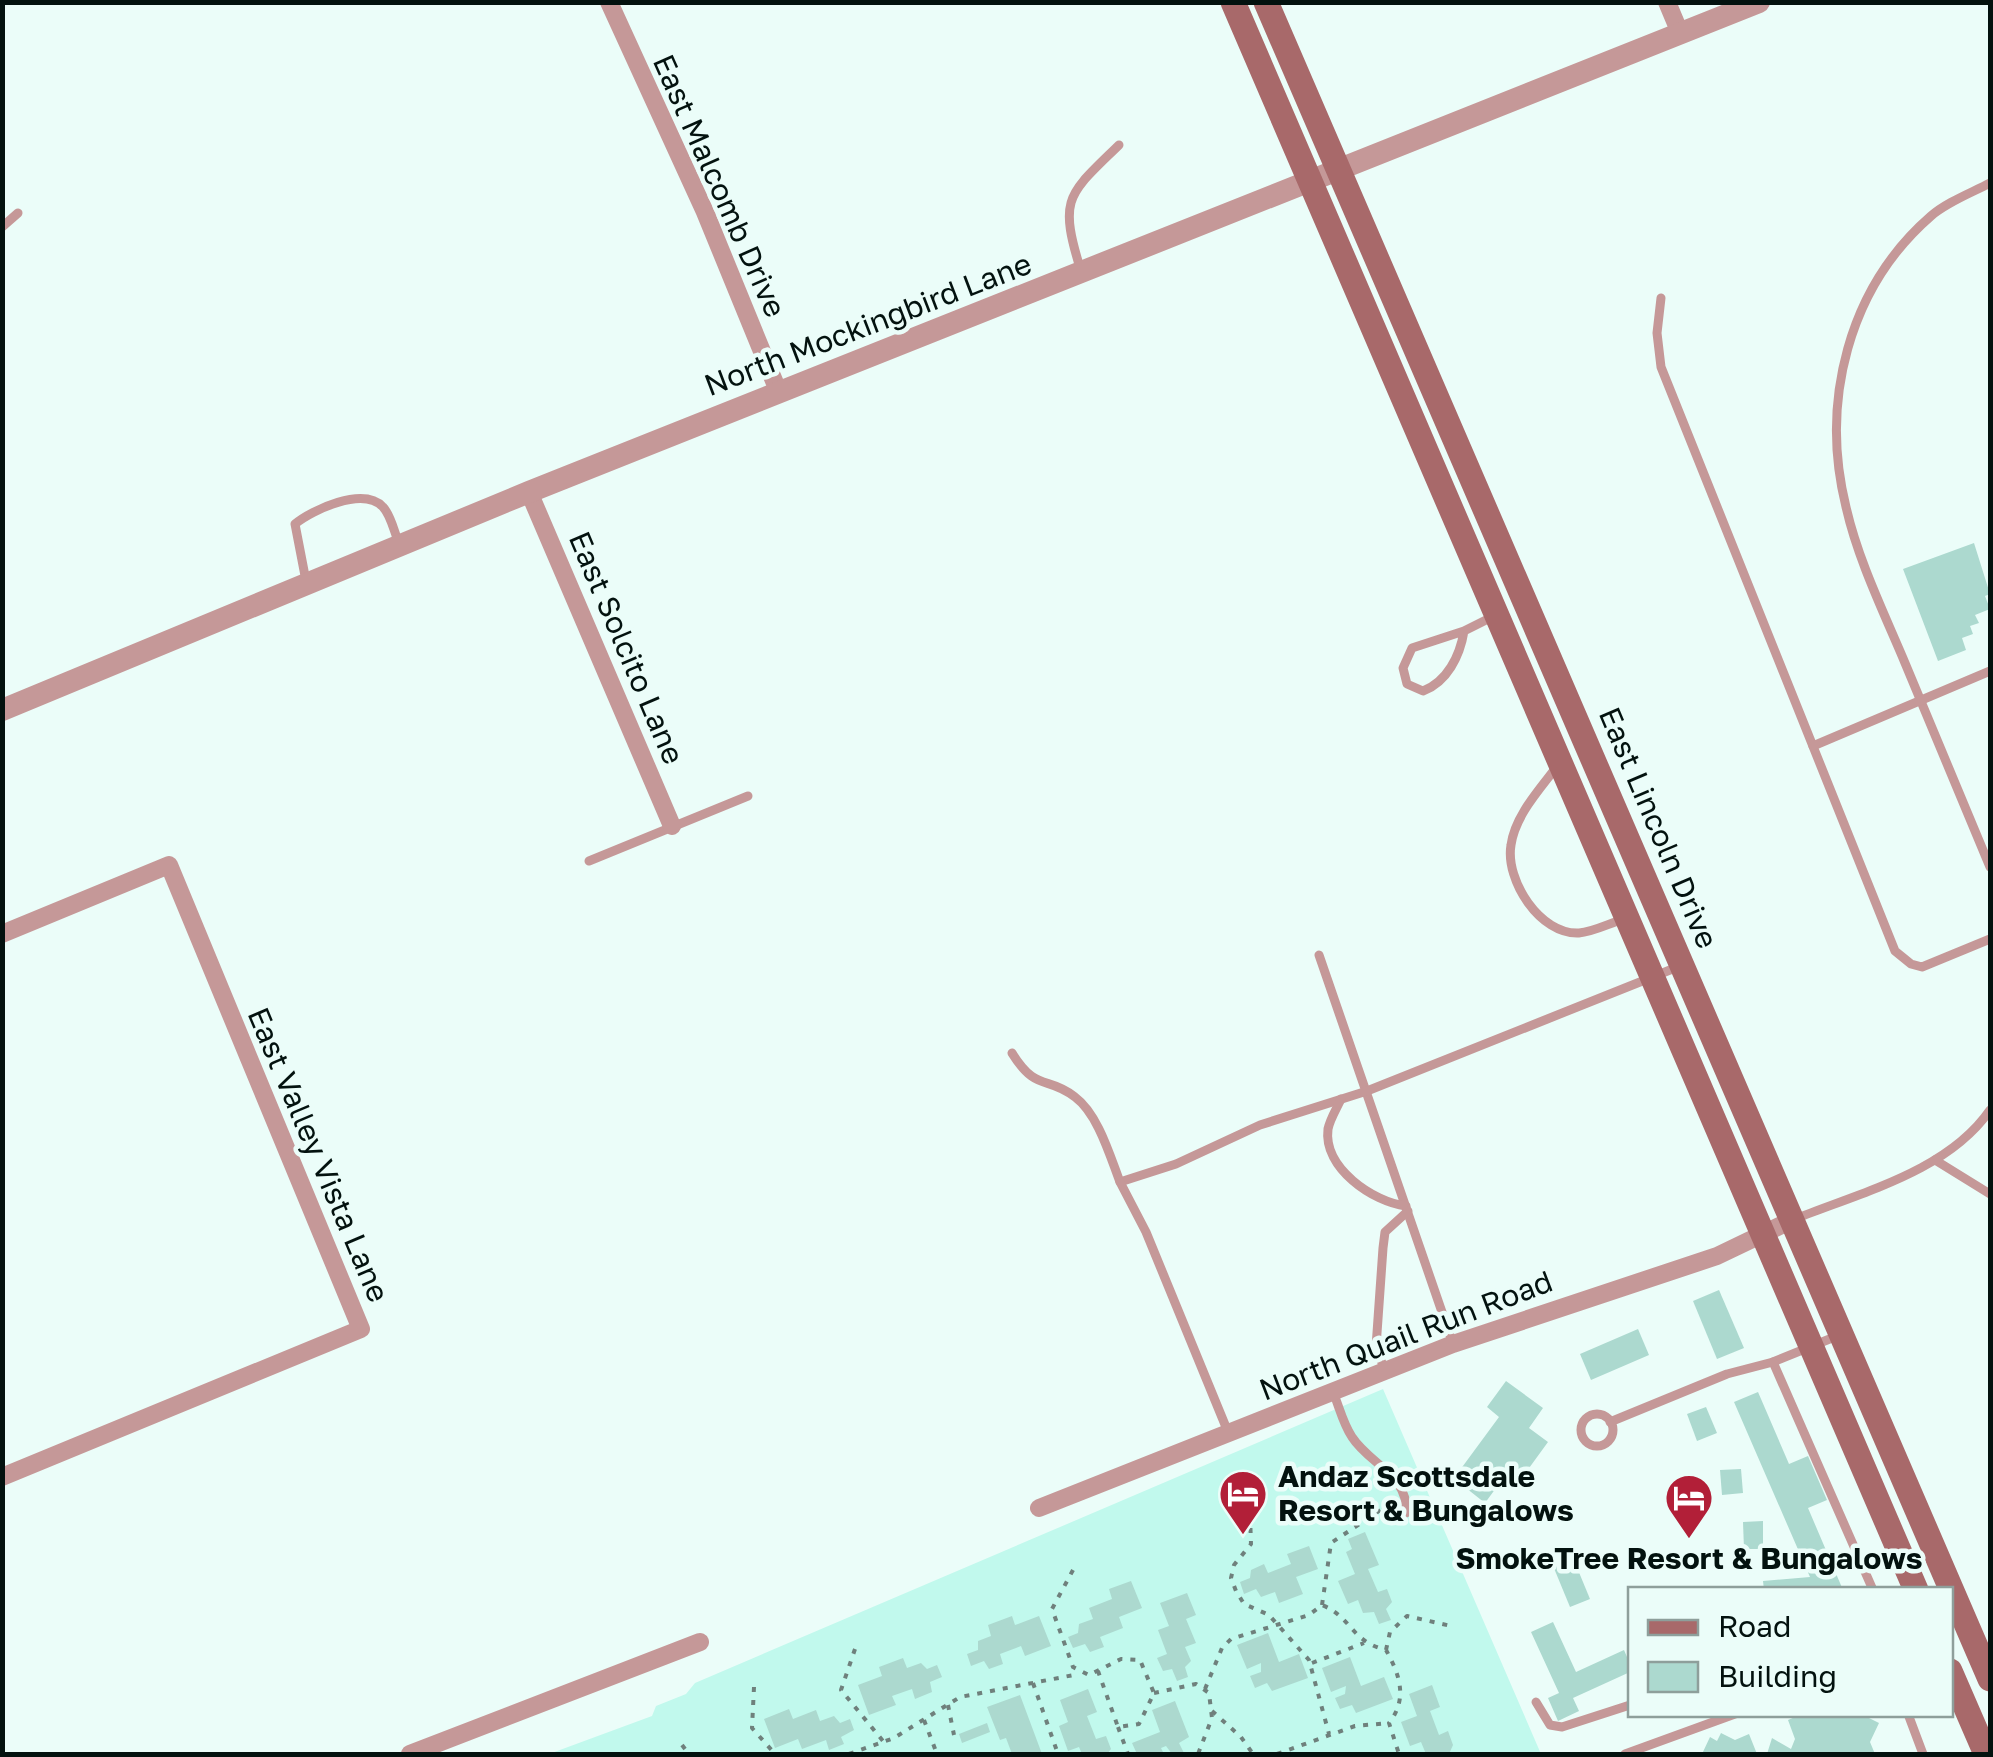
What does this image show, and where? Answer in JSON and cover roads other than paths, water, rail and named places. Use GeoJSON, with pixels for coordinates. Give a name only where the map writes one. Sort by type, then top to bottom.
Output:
{"type":"FeatureCollection","features":[{"type":"Feature","properties":{"kind":"main road","name":"East Lincoln Drive"},"geometry":{"type":"LineString","coordinates":[[1233,2],[1914,1587]]}},
{"type":"Feature","properties":{"kind":"main road","name":"East Lincoln Drive"},"geometry":{"type":"LineString","coordinates":[[1266,2],[1950,1587]]}},
{"type":"Feature","properties":{"kind":"main road"},"geometry":{"type":"LineString","coordinates":[[1498,618],[1529,610]]}},
{"type":"Feature","properties":{"kind":"main road","name":"East Lincoln Drive"},"geometry":{"type":"LineString","coordinates":[[1954,1602],[1990,1679]]}},
{"type":"Feature","properties":{"kind":"main road"},"geometry":{"type":"LineString","coordinates":[[1953,1678],[1986,1754]]}},
{"type":"Feature","properties":{"kind":"street","name":"East Malcomb Drive"},"geometry":{"type":"LineString","coordinates":[[609,2],[704,212],[778,393]]}},
{"type":"Feature","properties":{"kind":"street"},"geometry":{"type":"LineString","coordinates":[[1666,2],[1680,33]]}},
{"type":"Feature","properties":{"kind":"street","name":"North Mockingbird Lane"},"geometry":{"type":"LineString","coordinates":[[2,710],[528,492],[1310,184],[1759,2]]}},
{"type":"Feature","properties":{"kind":"street","name":"East Solcito Lane"},"geometry":{"type":"LineString","coordinates":[[528,492],[672,826]]}},
{"type":"Feature","properties":{"kind":"street","name":"East Valley Vista Lane"},"geometry":{"type":"LineString","coordinates":[[2,934],[169,865],[361,1329],[2,1477]]}},
{"type":"Feature","properties":{"kind":"street","name":"North Quail Run Road"},"geometry":{"type":"LineString","coordinates":[[1039,1508],[1453,1344],[1680,1264],[1717,1256],[1792,1220]]}},
{"type":"Feature","properties":{"kind":"street"},"geometry":{"type":"LineString","coordinates":[[410,1754],[700,1642]]}},
{"type":"Feature","properties":{"kind":"lane"},"geometry":{"type":"LineString","coordinates":[[1082,274],[1069,234],[1073,194],[1086,172],[1120,145]]}},
{"type":"Feature","properties":{"kind":"lane"},"geometry":{"type":"LineString","coordinates":[[1990,183],[1934,213],[1896,251],[1866,298],[1841,363],[1835,436],[1846,508],[1990,867]]}},
{"type":"Feature","properties":{"kind":"lane"},"geometry":{"type":"LineString","coordinates":[[2,227],[18,213]]}},
{"type":"Feature","properties":{"kind":"lane"},"geometry":{"type":"LineString","coordinates":[[1661,298],[1657,334],[1661,368],[1895,951],[1911,964],[1922,966],[1990,938]]}},
{"type":"Feature","properties":{"kind":"lane"},"geometry":{"type":"LineString","coordinates":[[307,584],[294,524],[307,514],[343,502],[372,500],[384,508],[400,546]]}},
{"type":"Feature","properties":{"kind":"lane"},"geometry":{"type":"LineString","coordinates":[[1464,631],[1458,653],[1439,683],[1423,691],[1407,684],[1402,668],[1412,648],[1498,618]]}},
{"type":"Feature","properties":{"kind":"lane"},"geometry":{"type":"LineString","coordinates":[[1812,746],[1990,671]]}},
{"type":"Feature","properties":{"kind":"lane"},"geometry":{"type":"LineString","coordinates":[[1560,763],[1519,821],[1510,846],[1516,881],[1544,923],[1578,933],[1628,918]]}},
{"type":"Feature","properties":{"kind":"lane"},"geometry":{"type":"LineString","coordinates":[[590,860],[748,796]]}},
{"type":"Feature","properties":{"kind":"lane"},"geometry":{"type":"LineString","coordinates":[[1319,955],[1453,1344]]}},
{"type":"Feature","properties":{"kind":"lane"},"geometry":{"type":"LineString","coordinates":[[1120,1182],[1176,1164],[1260,1125],[1367,1091],[1682,965]]}},
{"type":"Feature","properties":{"kind":"lane"},"geometry":{"type":"LineString","coordinates":[[1012,1053],[1027,1078],[1076,1097],[1102,1138],[1146,1232],[1228,1433]]}},
{"type":"Feature","properties":{"kind":"lane"},"geometry":{"type":"LineString","coordinates":[[1341,1099],[1328,1130],[1334,1157],[1356,1184],[1386,1204],[1407,1208]]}},
{"type":"Feature","properties":{"kind":"lane"},"geometry":{"type":"LineString","coordinates":[[1792,1220],[1936,1160],[1985,1125],[1990,1110]]}},
{"type":"Feature","properties":{"kind":"lane"},"geometry":{"type":"LineString","coordinates":[[1936,1160],[1990,1194]]}},
{"type":"Feature","properties":{"kind":"lane"},"geometry":{"type":"LineString","coordinates":[[1385,1371],[1376,1347],[1385,1232],[1407,1208]]}},
{"type":"Feature","properties":{"kind":"lane"},"geometry":{"type":"LineString","coordinates":[[1610,1422],[1727,1374],[1773,1362],[1842,1334]]}},
{"type":"Feature","properties":{"kind":"lane"},"geometry":{"type":"LineString","coordinates":[[1773,1362],[1871,1587]]}},
{"type":"Feature","properties":{"kind":"lane"},"geometry":{"type":"LineString","coordinates":[[1332,1392],[1351,1437],[1395,1477],[1405,1495],[1406,1513]]}},
{"type":"Feature","properties":{"kind":"lane"},"geometry":{"type":"LineString","coordinates":[[1919,1587],[1946,1575]]}},
{"type":"Feature","properties":{"kind":"lane"},"geometry":{"type":"LineString","coordinates":[[1536,1702],[1550,1725],[1562,1727],[1628,1706]]}},
{"type":"Feature","properties":{"kind":"lane"},"geometry":{"type":"LineString","coordinates":[[1633,1753],[1727,1717]]}},
{"type":"Feature","properties":{"kind":"lane"},"geometry":{"type":"LineString","coordinates":[[1909,1717],[1923,1754]]}},
{"type":"Feature","properties":{"kind":"place","name":"Andaz Scottsdale Resort & Bungalows"},"geometry":{"type":"Point","coordinates":[1243,1536]}},
{"type":"Feature","properties":{"kind":"place","name":"SmokeTree Resort & Bungalows"},"geometry":{"type":"Point","coordinates":[1689,1540]}}]}
